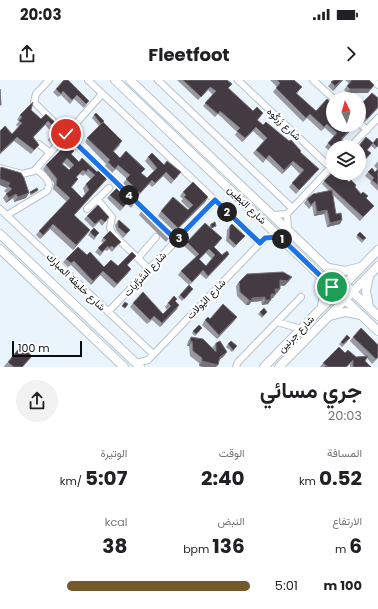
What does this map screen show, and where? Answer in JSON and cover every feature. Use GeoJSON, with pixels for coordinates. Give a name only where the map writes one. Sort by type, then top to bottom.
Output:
{"type":"FeatureCollection","features":[{"type":"Feature","properties":{"kind":"main road","name":"شارع البَطِين"},"geometry":{"type":"LineString","coordinates":[[115,80],[378,331]]}},
{"type":"Feature","properties":{"kind":"main road","name":"شارع البَطِين"},"geometry":{"type":"LineString","coordinates":[[130,80],[378,316]]}},
{"type":"Feature","properties":{"kind":"main road","name":"شارع خليفة المبارك"},"geometry":{"type":"LineString","coordinates":[[0,234],[138,365]]}},
{"type":"Feature","properties":{"kind":"main road"},"geometry":{"type":"LineString","coordinates":[[0,249],[124,367]]}},
{"type":"Feature","properties":{"kind":"main road","name":"شارع جرنين"},"geometry":{"type":"LineString","coordinates":[[264,367],[378,250]]}},
{"type":"Feature","properties":{"kind":"main road","name":"شارع جرنين"},"geometry":{"type":"LineString","coordinates":[[279,367],[378,266]]}},
{"type":"Feature","properties":{"kind":"main road"},"geometry":{"type":"LineString","coordinates":[[327,267],[345,271],[362,267]]}},
{"type":"Feature","properties":{"kind":"main road"},"geometry":{"type":"LineString","coordinates":[[368,307],[366,291],[370,274]]}},
{"type":"Feature","properties":{"kind":"main road"},"geometry":{"type":"LineString","coordinates":[[320,309],[325,292],[321,276]]}},
{"type":"Feature","properties":{"kind":"main road"},"geometry":{"type":"LineString","coordinates":[[329,316],[345,312],[362,316]]}},
{"type":"Feature","properties":{"kind":"street"},"geometry":{"type":"LineString","coordinates":[[49,80],[36,94],[34,100],[37,106],[176,240]]}},
{"type":"Feature","properties":{"kind":"street"},"geometry":{"type":"LineString","coordinates":[[88,80],[215,200],[263,240],[280,237]]}},
{"type":"Feature","properties":{"kind":"street"},"geometry":{"type":"LineString","coordinates":[[158,80],[292,208]]}},
{"type":"Feature","properties":{"kind":"street","name":"شارع زَركُوه"},"geometry":{"type":"LineString","coordinates":[[238,80],[326,161]]}},
{"type":"Feature","properties":{"kind":"street"},"geometry":{"type":"LineString","coordinates":[[313,80],[326,92]]}},
{"type":"Feature","properties":{"kind":"street"},"geometry":{"type":"LineString","coordinates":[[372,80],[378,85]]}},
{"type":"Feature","properties":{"kind":"street"},"geometry":{"type":"LineString","coordinates":[[0,168],[25,174],[36,169],[50,154],[65,133],[102,94]]}},
{"type":"Feature","properties":{"kind":"street"},"geometry":{"type":"LineString","coordinates":[[366,130],[378,118]]}},
{"type":"Feature","properties":{"kind":"street"},"geometry":{"type":"LineString","coordinates":[[357,140],[364,132]]}},
{"type":"Feature","properties":{"kind":"street"},"geometry":{"type":"LineString","coordinates":[[39,144],[50,154]]}},
{"type":"Feature","properties":{"kind":"street"},"geometry":{"type":"LineString","coordinates":[[7,216],[49,188],[48,181],[36,169]]}},
{"type":"Feature","properties":{"kind":"street"},"geometry":{"type":"LineString","coordinates":[[288,230],[287,214],[326,172]]}},
{"type":"Feature","properties":{"kind":"street"},"geometry":{"type":"LineString","coordinates":[[87,209],[109,188]]}},
{"type":"Feature","properties":{"kind":"street"},"geometry":{"type":"LineString","coordinates":[[97,199],[112,217],[110,228],[112,233],[149,269]]}},
{"type":"Feature","properties":{"kind":"street","name":"شارع السَّرَّايات"},"geometry":{"type":"LineString","coordinates":[[108,312],[215,200]]}},
{"type":"Feature","properties":{"kind":"street","name":"شارع خليفة المبارك"},"geometry":{"type":"LineString","coordinates":[[0,209],[153,354]]}},
{"type":"Feature","properties":{"kind":"street"},"geometry":{"type":"LineString","coordinates":[[272,215],[287,214]]}},
{"type":"Feature","properties":{"kind":"street"},"geometry":{"type":"LineString","coordinates":[[263,240],[266,223]]}},
{"type":"Feature","properties":{"kind":"street"},"geometry":{"type":"LineString","coordinates":[[138,258],[156,237]]}},
{"type":"Feature","properties":{"kind":"street","name":"شارع اليُولات"},"geometry":{"type":"LineString","coordinates":[[148,360],[263,240]]}},
{"type":"Feature","properties":{"kind":"street"},"geometry":{"type":"LineString","coordinates":[[236,367],[238,362],[302,297]]}},
{"type":"Feature","properties":{"kind":"street"},"geometry":{"type":"LineString","coordinates":[[277,322],[301,329]]}},
{"type":"Feature","properties":{"kind":"street"},"geometry":{"type":"LineString","coordinates":[[138,365],[148,360]]}},
{"type":"Feature","properties":{"kind":"street"},"geometry":{"type":"LineString","coordinates":[[147,367],[148,360]]}},
{"type":"Feature","properties":{"kind":"building"},"geometry":{"type":"Polygon","coordinates":[[[64,80],[68,80],[89,101],[86,104],[77,95],[72,100],[63,91],[61,94],[56,89],[64,80]]]}},
{"type":"Feature","properties":{"kind":"building"},"geometry":{"type":"Polygon","coordinates":[[[183,80],[227,80],[232,84],[228,88],[253,111],[257,107],[263,113],[257,120],[263,125],[266,122],[289,141],[291,140],[301,151],[300,152],[319,169],[299,190],[292,183],[304,170],[293,161],[284,170],[269,155],[266,159],[256,150],[267,138],[256,127],[245,138],[237,131],[240,128],[220,111],[218,114],[205,103],[216,91],[210,87],[201,97],[183,80]]]}},
{"type":"Feature","properties":{"kind":"building"},"geometry":{"type":"Polygon","coordinates":[[[277,80],[294,80],[302,87],[296,93],[316,111],[326,100],[326,125],[324,127],[310,114],[306,118],[276,88],[280,83],[277,80]]]}},
{"type":"Feature","properties":{"kind":"building"},"geometry":{"type":"Polygon","coordinates":[[[334,80],[342,80],[335,86],[331,82],[334,80]]]}},
{"type":"Feature","properties":{"kind":"building"},"geometry":{"type":"Polygon","coordinates":[[[352,80],[369,80],[374,85],[371,89],[350,89],[347,86],[352,80]]]}},
{"type":"Feature","properties":{"kind":"building"},"geometry":{"type":"Polygon","coordinates":[[[372,93],[378,98],[378,107],[367,119],[366,118],[366,99],[372,93]]]}},
{"type":"Feature","properties":{"kind":"building"},"geometry":{"type":"Polygon","coordinates":[[[33,102],[31,110],[41,119],[46,114],[58,125],[55,128],[48,121],[33,137],[39,145],[34,150],[17,137],[0,153],[0,131],[5,126],[12,134],[22,123],[19,121],[22,117],[20,115],[33,102]]]}},
{"type":"Feature","properties":{"kind":"building"},"geometry":{"type":"Polygon","coordinates":[[[96,113],[104,121],[101,124],[94,115],[96,113]]]}},
{"type":"Feature","properties":{"kind":"building"},"geometry":{"type":"Polygon","coordinates":[[[103,122],[122,141],[113,151],[120,158],[126,151],[145,169],[141,173],[147,178],[157,168],[148,157],[152,153],[164,165],[167,161],[181,172],[174,180],[166,172],[155,183],[152,180],[140,193],[126,179],[130,175],[118,165],[115,169],[108,162],[110,160],[87,138],[103,122]]]}},
{"type":"Feature","properties":{"kind":"building"},"geometry":{"type":"Polygon","coordinates":[[[58,129],[62,132],[54,141],[50,137],[58,129]]]}},
{"type":"Feature","properties":{"kind":"building"},"geometry":{"type":"Polygon","coordinates":[[[336,132],[348,132],[341,139],[342,140],[331,140],[337,133],[336,132]]]}},
{"type":"Feature","properties":{"kind":"building"},"geometry":{"type":"Polygon","coordinates":[[[366,137],[373,143],[367,150],[371,153],[366,158],[366,140],[364,140],[366,137]]]}},
{"type":"Feature","properties":{"kind":"building"},"geometry":{"type":"Polygon","coordinates":[[[377,138],[378,145],[377,147],[373,143],[377,138]]]}},
{"type":"Feature","properties":{"kind":"building"},"geometry":{"type":"Polygon","coordinates":[[[67,144],[74,151],[71,154],[79,162],[82,158],[97,172],[101,168],[109,176],[74,215],[90,230],[76,245],[53,224],[43,235],[39,231],[70,198],[56,185],[57,179],[46,165],[67,144]],[[67,158],[62,164],[69,170],[74,165],[67,158]],[[88,169],[86,172],[83,170],[76,177],[78,179],[71,187],[82,198],[89,190],[86,184],[95,175],[88,169]]]}},
{"type":"Feature","properties":{"kind":"building"},"geometry":{"type":"Polygon","coordinates":[[[1,167],[21,173],[29,193],[18,197],[16,194],[9,198],[6,194],[12,189],[8,186],[10,183],[0,179],[1,167]]]}},
{"type":"Feature","properties":{"kind":"building"},"geometry":{"type":"Polygon","coordinates":[[[372,168],[375,172],[378,169],[378,185],[372,180],[374,178],[368,172],[372,168]]]}},
{"type":"Feature","properties":{"kind":"building"},"geometry":{"type":"Polygon","coordinates":[[[326,179],[347,180],[349,182],[351,180],[361,194],[363,192],[368,196],[366,198],[374,206],[363,217],[324,181],[326,179]]]}},
{"type":"Feature","properties":{"kind":"building"},"geometry":{"type":"Polygon","coordinates":[[[193,182],[208,197],[178,228],[161,211],[173,197],[188,210],[193,205],[184,197],[186,195],[183,192],[193,182]]]}},
{"type":"Feature","properties":{"kind":"building"},"geometry":{"type":"Polygon","coordinates":[[[119,186],[136,202],[134,204],[129,201],[123,207],[110,195],[119,186]]]}},
{"type":"Feature","properties":{"kind":"building"},"geometry":{"type":"Polygon","coordinates":[[[37,188],[38,190],[31,194],[30,192],[37,188]]]}},
{"type":"Feature","properties":{"kind":"building"},"geometry":{"type":"Polygon","coordinates":[[[332,190],[336,214],[341,213],[342,220],[330,223],[327,210],[317,212],[315,201],[311,205],[307,199],[313,194],[332,190]]]}},
{"type":"Feature","properties":{"kind":"building"},"geometry":{"type":"Polygon","coordinates":[[[98,205],[109,217],[105,222],[101,219],[95,224],[87,216],[98,205]]]}},
{"type":"Feature","properties":{"kind":"building"},"geometry":{"type":"Polygon","coordinates":[[[143,209],[171,236],[169,238],[141,212],[143,209]]]}},
{"type":"Feature","properties":{"kind":"building"},"geometry":{"type":"Polygon","coordinates":[[[119,220],[130,230],[126,234],[118,227],[119,220]]]}},
{"type":"Feature","properties":{"kind":"building"},"geometry":{"type":"Polygon","coordinates":[[[215,222],[216,226],[211,228],[211,224],[215,222]]]}},
{"type":"Feature","properties":{"kind":"building"},"geometry":{"type":"Polygon","coordinates":[[[205,223],[222,238],[214,247],[222,255],[227,251],[229,254],[208,276],[203,270],[192,282],[181,271],[199,254],[187,242],[205,223]],[[209,249],[199,259],[206,266],[215,255],[209,249]]]}},
{"type":"Feature","properties":{"kind":"building"},"geometry":{"type":"Polygon","coordinates":[[[232,224],[245,236],[236,245],[229,238],[230,226],[232,224]]]}},
{"type":"Feature","properties":{"kind":"building"},"geometry":{"type":"Polygon","coordinates":[[[94,228],[99,233],[95,237],[90,232],[94,228]]]}},
{"type":"Feature","properties":{"kind":"building"},"geometry":{"type":"Polygon","coordinates":[[[110,231],[121,242],[114,248],[112,246],[109,248],[108,246],[102,252],[98,248],[106,240],[103,238],[110,231]]]}},
{"type":"Feature","properties":{"kind":"building"},"geometry":{"type":"Polygon","coordinates":[[[360,232],[366,238],[363,240],[357,235],[360,232]]]}},
{"type":"Feature","properties":{"kind":"building"},"geometry":{"type":"Polygon","coordinates":[[[78,247],[87,255],[90,252],[104,267],[111,260],[118,266],[132,252],[136,256],[127,265],[131,269],[117,284],[103,271],[93,281],[74,261],[71,263],[66,259],[78,247]]]}},
{"type":"Feature","properties":{"kind":"building"},"geometry":{"type":"Polygon","coordinates":[[[283,272],[292,277],[287,281],[280,280],[280,289],[275,289],[276,294],[271,294],[271,300],[265,300],[265,297],[252,298],[252,301],[240,292],[239,282],[247,274],[283,272]]]}},
{"type":"Feature","properties":{"kind":"building"},"geometry":{"type":"Polygon","coordinates":[[[189,285],[193,289],[184,299],[180,295],[189,285]]]}},
{"type":"Feature","properties":{"kind":"building"},"geometry":{"type":"Polygon","coordinates":[[[143,292],[163,314],[171,306],[168,303],[174,296],[177,299],[175,301],[179,305],[162,323],[154,316],[150,320],[133,303],[143,292]]]}},
{"type":"Feature","properties":{"kind":"building"},"geometry":{"type":"Polygon","coordinates":[[[125,302],[128,304],[125,308],[122,306],[125,302]]]}},
{"type":"Feature","properties":{"kind":"building"},"geometry":{"type":"Polygon","coordinates":[[[223,304],[237,317],[219,335],[205,320],[208,317],[210,319],[223,304]]]}},
{"type":"Feature","properties":{"kind":"building"},"geometry":{"type":"Polygon","coordinates":[[[264,308],[267,312],[263,316],[260,312],[264,308]]]}},
{"type":"Feature","properties":{"kind":"building"},"geometry":{"type":"Polygon","coordinates":[[[199,325],[202,328],[196,334],[193,331],[199,325]]]}},
{"type":"Feature","properties":{"kind":"building"},"geometry":{"type":"Polygon","coordinates":[[[361,328],[378,345],[378,357],[376,359],[353,337],[361,328]]]}},
{"type":"Feature","properties":{"kind":"building"},"geometry":{"type":"Polygon","coordinates":[[[347,335],[350,338],[343,344],[341,342],[347,335]]]}},
{"type":"Feature","properties":{"kind":"building"},"geometry":{"type":"Polygon","coordinates":[[[191,337],[203,339],[216,352],[216,343],[220,341],[227,352],[220,357],[218,365],[202,361],[202,358],[193,351],[192,341],[190,342],[191,337]]]}},
{"type":"Feature","properties":{"kind":"building"},"geometry":{"type":"Polygon","coordinates":[[[231,341],[237,346],[233,350],[228,344],[231,341]]]}},
{"type":"Feature","properties":{"kind":"building"},"geometry":{"type":"Polygon","coordinates":[[[21,346],[32,356],[22,367],[14,367],[8,362],[21,346]]]}},
{"type":"Feature","properties":{"kind":"building"},"geometry":{"type":"Polygon","coordinates":[[[339,347],[345,353],[348,350],[356,357],[368,356],[365,361],[371,367],[353,367],[353,360],[346,367],[325,367],[327,366],[323,363],[339,347]]]}},
{"type":"Feature","properties":{"kind":"route"},"geometry":{"type":"LineString","coordinates":[[66,134],[176,240],[215,200],[260,243],[265,238],[280,237],[332,287]]}}]}
